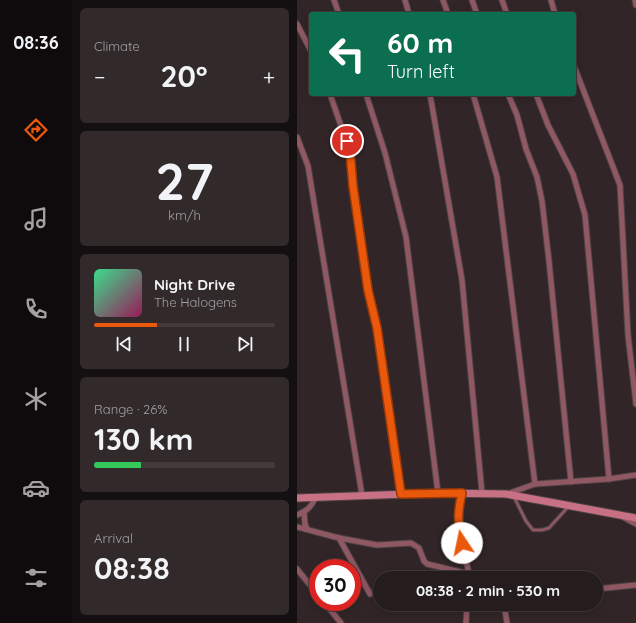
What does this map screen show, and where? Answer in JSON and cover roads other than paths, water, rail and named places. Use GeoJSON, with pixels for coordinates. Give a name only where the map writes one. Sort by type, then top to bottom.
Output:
{"type":"FeatureCollection","features":[{"type":"Feature","properties":{"kind":"street"},"geometry":{"type":"LineString","coordinates":[[334,0],[338,12]]}},
{"type":"Feature","properties":{"kind":"street"},"geometry":{"type":"LineString","coordinates":[[405,0],[408,12]]}},
{"type":"Feature","properties":{"kind":"street"},"geometry":{"type":"LineString","coordinates":[[443,0],[447,12]]}},
{"type":"Feature","properties":{"kind":"street"},"geometry":{"type":"LineString","coordinates":[[472,0],[476,12]]}},
{"type":"Feature","properties":{"kind":"street"},"geometry":{"type":"LineString","coordinates":[[502,0],[506,12]]}},
{"type":"Feature","properties":{"kind":"street"},"geometry":{"type":"LineString","coordinates":[[551,0],[554,12]]}},
{"type":"Feature","properties":{"kind":"street"},"geometry":{"type":"LineString","coordinates":[[635,0],[636,5]]}},
{"type":"Feature","properties":{"kind":"street"},"geometry":{"type":"LineString","coordinates":[[297,24],[309,47]]}},
{"type":"Feature","properties":{"kind":"street"},"geometry":{"type":"LineString","coordinates":[[576,71],[620,185],[628,335],[636,404]]}},
{"type":"Feature","properties":{"kind":"street"},"geometry":{"type":"LineString","coordinates":[[331,96],[350,152],[353,186],[368,290],[377,328],[401,494]]}},
{"type":"Feature","properties":{"kind":"street"},"geometry":{"type":"LineString","coordinates":[[366,96],[385,153],[406,237],[438,493]]}},
{"type":"Feature","properties":{"kind":"street"},"geometry":{"type":"LineString","coordinates":[[430,96],[462,280],[482,493]]}},
{"type":"Feature","properties":{"kind":"street"},"geometry":{"type":"LineString","coordinates":[[474,96],[497,177],[535,484]]}},
{"type":"Feature","properties":{"kind":"street"},"geometry":{"type":"LineString","coordinates":[[509,96],[517,115],[526,148],[537,177],[542,201],[571,482]]}},
{"type":"Feature","properties":{"kind":"street"},"geometry":{"type":"LineString","coordinates":[[537,96],[548,125],[573,174],[585,215],[609,479]]}},
{"type":"Feature","properties":{"kind":"street"},"geometry":{"type":"LineString","coordinates":[[297,137],[308,166],[362,495]]}},
{"type":"Feature","properties":{"kind":"street"},"geometry":{"type":"LineString","coordinates":[[509,494],[535,484],[609,479],[636,475]]}},
{"type":"Feature","properties":{"kind":"street"},"geometry":{"type":"LineString","coordinates":[[297,498],[438,493],[509,494],[636,518]]}},
{"type":"Feature","properties":{"kind":"street"},"geometry":{"type":"LineString","coordinates":[[462,493],[458,510],[459,528],[468,571]]}},
{"type":"Feature","properties":{"kind":"street"},"geometry":{"type":"LineString","coordinates":[[297,515],[305,512],[311,506],[316,497]]}},
{"type":"Feature","properties":{"kind":"street"},"geometry":{"type":"LineString","coordinates":[[305,512],[305,524],[307,530]]}},
{"type":"Feature","properties":{"kind":"street"},"geometry":{"type":"LineString","coordinates":[[619,515],[636,524]]}},
{"type":"Feature","properties":{"kind":"street"},"geometry":{"type":"LineString","coordinates":[[297,527],[339,538],[377,545],[411,544],[419,548],[427,564],[452,571]]}},
{"type":"Feature","properties":{"kind":"street"},"geometry":{"type":"LineString","coordinates":[[339,538],[370,594]]}},
{"type":"Feature","properties":{"kind":"street"},"geometry":{"type":"LineString","coordinates":[[297,569],[309,584]]}},
{"type":"Feature","properties":{"kind":"street"},"geometry":{"type":"LineString","coordinates":[[603,588],[636,585]]}},
{"type":"Feature","properties":{"kind":"street"},"geometry":{"type":"LineString","coordinates":[[331,611],[341,623]]}},
{"type":"Feature","properties":{"kind":"street"},"geometry":{"type":"LineString","coordinates":[[466,623],[467,611]]}},
{"type":"Feature","properties":{"kind":"street"},"geometry":{"type":"LineString","coordinates":[[505,611],[507,623]]}},
{"type":"Feature","properties":{"kind":"lane"},"geometry":{"type":"LineString","coordinates":[[509,494],[533,530],[549,528],[570,505]]}}]}
